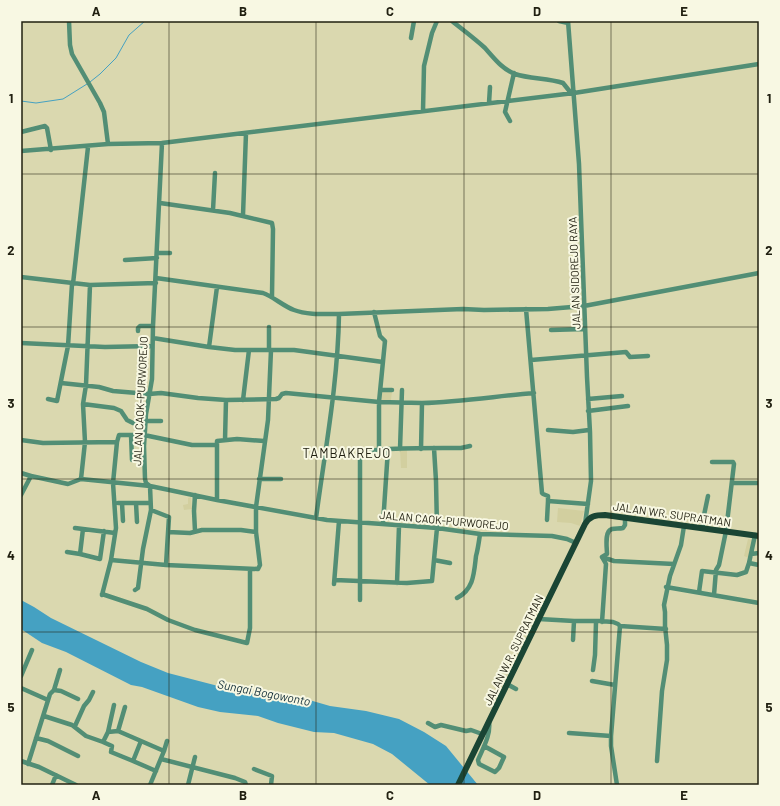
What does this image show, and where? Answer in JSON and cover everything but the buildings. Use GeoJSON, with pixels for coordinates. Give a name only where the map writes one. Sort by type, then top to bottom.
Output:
{"type":"FeatureCollection","features":[{"type":"Feature","properties":{"kind":"main road","name":"JALAN WR. SUPRATMAN"},"geometry":{"type":"LineString","coordinates":[[585,524],[591,517],[598,515],[757,536]]}},
{"type":"Feature","properties":{"kind":"main road","name":"JALAN W.R. SUPRATMAN"},"geometry":{"type":"LineString","coordinates":[[458,785],[585,524]]}},
{"type":"Feature","properties":{"kind":"street"},"geometry":{"type":"LineString","coordinates":[[69,21],[70,50],[104,112],[108,144]]}},
{"type":"Feature","properties":{"kind":"street"},"geometry":{"type":"LineString","coordinates":[[411,38],[414,21]]}},
{"type":"Feature","properties":{"kind":"street"},"geometry":{"type":"LineString","coordinates":[[423,111],[424,66],[432,33],[437,21]]}},
{"type":"Feature","properties":{"kind":"street"},"geometry":{"type":"LineString","coordinates":[[453,21],[468,32],[498,62],[514,73],[564,83],[572,93]]}},
{"type":"Feature","properties":{"kind":"street"},"geometry":{"type":"LineString","coordinates":[[559,21],[568,22]]}},
{"type":"Feature","properties":{"kind":"street","name":"JALAN SIDOREJO RAYA"},"geometry":{"type":"LineString","coordinates":[[568,22],[572,93],[579,164],[588,399],[590,481],[585,524]]}},
{"type":"Feature","properties":{"kind":"street"},"geometry":{"type":"LineString","coordinates":[[21,152],[108,144],[162,143],[246,133],[572,93],[759,64]]}},
{"type":"Feature","properties":{"kind":"street"},"geometry":{"type":"LineString","coordinates":[[510,121],[505,112],[514,73]]}},
{"type":"Feature","properties":{"kind":"street"},"geometry":{"type":"LineString","coordinates":[[489,103],[490,87]]}},
{"type":"Feature","properties":{"kind":"street"},"geometry":{"type":"LineString","coordinates":[[21,132],[45,126],[47,128],[51,150]]}},
{"type":"Feature","properties":{"kind":"street"},"geometry":{"type":"LineString","coordinates":[[243,216],[246,133]]}},
{"type":"Feature","properties":{"kind":"street","name":"JALAN CAOK-PURWOREJO"},"geometry":{"type":"LineString","coordinates":[[162,143],[156,281],[152,326],[152,379],[144,435],[146,483],[150,486],[217,500],[316,518],[437,528],[480,534],[552,536],[567,538],[576,543]]}},
{"type":"Feature","properties":{"kind":"street"},"geometry":{"type":"LineString","coordinates":[[48,399],[57,401],[68,346],[83,180],[88,147]]}},
{"type":"Feature","properties":{"kind":"street"},"geometry":{"type":"LineString","coordinates":[[213,210],[215,173]]}},
{"type":"Feature","properties":{"kind":"street"},"geometry":{"type":"LineString","coordinates":[[160,203],[230,213],[272,223],[272,296]]}},
{"type":"Feature","properties":{"kind":"street"},"geometry":{"type":"LineString","coordinates":[[125,260],[170,253]]}},
{"type":"Feature","properties":{"kind":"street"},"geometry":{"type":"LineString","coordinates":[[21,277],[90,285],[156,281],[217,287],[257,292],[272,296],[294,310],[338,314],[584,306],[759,273]]}},
{"type":"Feature","properties":{"kind":"street"},"geometry":{"type":"LineString","coordinates":[[81,479],[85,442],[83,404],[86,385],[90,285]]}},
{"type":"Feature","properties":{"kind":"street"},"geometry":{"type":"LineString","coordinates":[[209,347],[217,287]]}},
{"type":"Feature","properties":{"kind":"street"},"geometry":{"type":"LineString","coordinates":[[526,309],[542,493],[548,496],[547,520]]}},
{"type":"Feature","properties":{"kind":"street"},"geometry":{"type":"LineString","coordinates":[[374,312],[380,336],[385,341],[379,402],[379,449]]}},
{"type":"Feature","properties":{"kind":"street"},"geometry":{"type":"LineString","coordinates":[[316,518],[338,356],[338,314]]}},
{"type":"Feature","properties":{"kind":"street"},"geometry":{"type":"LineString","coordinates":[[138,331],[140,326],[152,326]]}},
{"type":"Feature","properties":{"kind":"street"},"geometry":{"type":"LineString","coordinates":[[111,560],[166,565],[250,569],[260,568],[256,532],[256,506],[268,420],[270,327]]}},
{"type":"Feature","properties":{"kind":"street"},"geometry":{"type":"LineString","coordinates":[[551,330],[585,329]]}},
{"type":"Feature","properties":{"kind":"street"},"geometry":{"type":"LineString","coordinates":[[153,338],[209,347],[249,350],[294,350],[383,362]]}},
{"type":"Feature","properties":{"kind":"street"},"geometry":{"type":"LineString","coordinates":[[21,343],[40,343],[68,346],[152,346]]}},
{"type":"Feature","properties":{"kind":"street"},"geometry":{"type":"LineString","coordinates":[[243,400],[249,350]]}},
{"type":"Feature","properties":{"kind":"street"},"geometry":{"type":"LineString","coordinates":[[531,360],[626,352],[630,358],[648,356]]}},
{"type":"Feature","properties":{"kind":"street"},"geometry":{"type":"LineString","coordinates":[[61,383],[149,394],[161,393],[226,400],[278,399],[286,392],[379,402],[422,403],[534,393]]}},
{"type":"Feature","properties":{"kind":"street"},"geometry":{"type":"LineString","coordinates":[[381,390],[392,390]]}},
{"type":"Feature","properties":{"kind":"street"},"geometry":{"type":"LineString","coordinates":[[400,449],[400,403],[402,390]]}},
{"type":"Feature","properties":{"kind":"street"},"geometry":{"type":"LineString","coordinates":[[588,399],[622,396]]}},
{"type":"Feature","properties":{"kind":"street"},"geometry":{"type":"LineString","coordinates":[[225,440],[226,400]]}},
{"type":"Feature","properties":{"kind":"street"},"geometry":{"type":"LineString","coordinates":[[421,449],[422,403]]}},
{"type":"Feature","properties":{"kind":"street"},"geometry":{"type":"LineString","coordinates":[[83,404],[114,408],[121,411],[127,420],[133,423],[161,421]]}},
{"type":"Feature","properties":{"kind":"street"},"geometry":{"type":"LineString","coordinates":[[588,411],[628,406]]}},
{"type":"Feature","properties":{"kind":"street"},"geometry":{"type":"LineString","coordinates":[[548,430],[573,432],[589,430]]}},
{"type":"Feature","properties":{"kind":"street"},"geometry":{"type":"LineString","coordinates":[[217,444],[192,445],[144,435],[119,435],[113,483],[116,533],[102,594],[147,609],[168,620],[195,630],[247,643],[250,628],[250,569]]}},
{"type":"Feature","properties":{"kind":"street"},"geometry":{"type":"LineString","coordinates":[[131,435],[132,460]]}},
{"type":"Feature","properties":{"kind":"street"},"geometry":{"type":"LineString","coordinates":[[21,440],[43,443],[117,442]]}},
{"type":"Feature","properties":{"kind":"street"},"geometry":{"type":"LineString","coordinates":[[217,500],[217,441],[264,441]]}},
{"type":"Feature","properties":{"kind":"street"},"geometry":{"type":"LineString","coordinates":[[360,600],[360,453],[363,451],[379,449],[461,448],[470,446]]}},
{"type":"Feature","properties":{"kind":"street"},"geometry":{"type":"LineString","coordinates":[[339,521],[335,582],[360,581],[397,583],[432,581],[437,528],[434,448]]}},
{"type":"Feature","properties":{"kind":"street"},"geometry":{"type":"LineString","coordinates":[[383,524],[388,449]]}},
{"type":"Feature","properties":{"kind":"street"},"geometry":{"type":"LineString","coordinates":[[712,462],[734,463],[726,531],[719,565],[716,570],[714,595]]}},
{"type":"Feature","properties":{"kind":"street"},"geometry":{"type":"LineString","coordinates":[[21,473],[68,484],[81,479],[150,486],[151,510],[138,588],[135,590]]}},
{"type":"Feature","properties":{"kind":"street"},"geometry":{"type":"LineString","coordinates":[[21,494],[31,476]]}},
{"type":"Feature","properties":{"kind":"street"},"geometry":{"type":"LineString","coordinates":[[259,479],[281,479]]}},
{"type":"Feature","properties":{"kind":"street"},"geometry":{"type":"LineString","coordinates":[[732,483],[759,483]]}},
{"type":"Feature","properties":{"kind":"street"},"geometry":{"type":"LineString","coordinates":[[194,495],[195,531]]}},
{"type":"Feature","properties":{"kind":"street"},"geometry":{"type":"LineString","coordinates":[[703,528],[703,520],[708,496]]}},
{"type":"Feature","properties":{"kind":"street"},"geometry":{"type":"LineString","coordinates":[[548,502],[588,504]]}},
{"type":"Feature","properties":{"kind":"street"},"geometry":{"type":"LineString","coordinates":[[123,521],[120,503],[150,503]]}},
{"type":"Feature","properties":{"kind":"street"},"geometry":{"type":"LineString","coordinates":[[136,503],[136,522]]}},
{"type":"Feature","properties":{"kind":"street"},"geometry":{"type":"LineString","coordinates":[[151,510],[169,517],[166,565]]}},
{"type":"Feature","properties":{"kind":"street"},"geometry":{"type":"LineString","coordinates":[[602,557],[607,554],[607,536],[609,531],[612,529],[623,528],[625,525],[625,518]]}},
{"type":"Feature","properties":{"kind":"street"},"geometry":{"type":"LineString","coordinates":[[397,583],[399,526]]}},
{"type":"Feature","properties":{"kind":"street"},"geometry":{"type":"LineString","coordinates":[[657,761],[662,691],[667,660],[664,605],[666,587],[681,545],[684,526]]}},
{"type":"Feature","properties":{"kind":"street"},"geometry":{"type":"LineString","coordinates":[[75,528],[116,533]]}},
{"type":"Feature","properties":{"kind":"street"},"geometry":{"type":"LineString","coordinates":[[80,554],[83,529]]}},
{"type":"Feature","properties":{"kind":"street"},"geometry":{"type":"LineString","coordinates":[[168,532],[190,533],[195,531],[236,530],[256,532]]}},
{"type":"Feature","properties":{"kind":"street"},"geometry":{"type":"LineString","coordinates":[[67,552],[100,558],[104,531]]}},
{"type":"Feature","properties":{"kind":"street"},"geometry":{"type":"LineString","coordinates":[[457,598],[472,584],[475,574],[480,534]]}},
{"type":"Feature","properties":{"kind":"street"},"geometry":{"type":"LineString","coordinates":[[699,592],[702,571],[740,575],[746,572],[757,536]]}},
{"type":"Feature","properties":{"kind":"street"},"geometry":{"type":"LineString","coordinates":[[752,554],[759,553]]}},
{"type":"Feature","properties":{"kind":"street"},"geometry":{"type":"LineString","coordinates":[[602,557],[614,561],[674,564]]}},
{"type":"Feature","properties":{"kind":"street"},"geometry":{"type":"LineString","coordinates":[[593,670],[606,564],[602,557]]}},
{"type":"Feature","properties":{"kind":"street"},"geometry":{"type":"LineString","coordinates":[[434,560],[450,563]]}},
{"type":"Feature","properties":{"kind":"street"},"geometry":{"type":"LineString","coordinates":[[749,563],[759,564]]}},
{"type":"Feature","properties":{"kind":"street"},"geometry":{"type":"LineString","coordinates":[[666,587],[759,603]]}},
{"type":"Feature","properties":{"kind":"street"},"geometry":{"type":"LineString","coordinates":[[539,619],[613,622],[620,626],[666,629]]}},
{"type":"Feature","properties":{"kind":"street"},"geometry":{"type":"LineString","coordinates":[[573,640],[574,621]]}},
{"type":"Feature","properties":{"kind":"street"},"geometry":{"type":"LineString","coordinates":[[618,785],[612,759],[611,736],[620,626]]}},
{"type":"Feature","properties":{"kind":"street"},"geometry":{"type":"LineString","coordinates":[[21,675],[32,650]]}},
{"type":"Feature","properties":{"kind":"street"},"geometry":{"type":"LineString","coordinates":[[28,764],[50,694],[54,690],[60,670]]}},
{"type":"Feature","properties":{"kind":"street"},"geometry":{"type":"LineString","coordinates":[[592,681],[615,686]]}},
{"type":"Feature","properties":{"kind":"street"},"geometry":{"type":"LineString","coordinates":[[507,684],[516,689]]}},
{"type":"Feature","properties":{"kind":"street"},"geometry":{"type":"LineString","coordinates":[[21,688],[48,700]]}},
{"type":"Feature","properties":{"kind":"street"},"geometry":{"type":"LineString","coordinates":[[54,690],[61,691],[78,699]]}},
{"type":"Feature","properties":{"kind":"street"},"geometry":{"type":"LineString","coordinates":[[75,726],[84,706],[90,700],[93,692]]}},
{"type":"Feature","properties":{"kind":"street"},"geometry":{"type":"LineString","coordinates":[[103,742],[108,732],[114,705]]}},
{"type":"Feature","properties":{"kind":"street"},"geometry":{"type":"LineString","coordinates":[[118,731],[125,707]]}},
{"type":"Feature","properties":{"kind":"street"},"geometry":{"type":"LineString","coordinates":[[44,716],[75,726],[86,736],[112,746],[111,752],[156,771]]}},
{"type":"Feature","properties":{"kind":"street"},"geometry":{"type":"LineString","coordinates":[[484,746],[504,758],[499,768],[495,772],[479,764],[478,762],[484,746],[489,735],[489,720]]}},
{"type":"Feature","properties":{"kind":"street"},"geometry":{"type":"LineString","coordinates":[[428,723],[435,727],[442,725],[466,731],[471,730],[482,734]]}},
{"type":"Feature","properties":{"kind":"street"},"geometry":{"type":"LineString","coordinates":[[108,732],[118,731],[164,751]]}},
{"type":"Feature","properties":{"kind":"street"},"geometry":{"type":"LineString","coordinates":[[569,733],[611,736]]}},
{"type":"Feature","properties":{"kind":"street"},"geometry":{"type":"LineString","coordinates":[[36,738],[60,746],[78,756]]}},
{"type":"Feature","properties":{"kind":"street"},"geometry":{"type":"LineString","coordinates":[[133,761],[141,741]]}},
{"type":"Feature","properties":{"kind":"street"},"geometry":{"type":"LineString","coordinates":[[150,785],[167,741]]}},
{"type":"Feature","properties":{"kind":"street"},"geometry":{"type":"LineString","coordinates":[[188,785],[195,757]]}},
{"type":"Feature","properties":{"kind":"street"},"geometry":{"type":"LineString","coordinates":[[161,758],[235,778],[245,782],[246,785]]}},
{"type":"Feature","properties":{"kind":"street"},"geometry":{"type":"LineString","coordinates":[[21,761],[76,785]]}},
{"type":"Feature","properties":{"kind":"street"},"geometry":{"type":"LineString","coordinates":[[254,770],[272,776],[271,785]]}},
{"type":"Feature","properties":{"kind":"street"},"geometry":{"type":"LineString","coordinates":[[52,785],[56,776]]}},
{"type":"Feature","properties":{"kind":"shaded area"},"geometry":{"type":"Polygon","coordinates":[[[392,391],[391,400],[382,400],[382,392],[392,391]]]}},
{"type":"Feature","properties":{"kind":"shaded area"},"geometry":{"type":"Polygon","coordinates":[[[400,449],[407,449],[407,468],[401,468],[400,449]]]}},
{"type":"Feature","properties":{"kind":"shaded area"},"geometry":{"type":"Polygon","coordinates":[[[191,497],[192,509],[184,510],[183,505],[188,504],[188,498],[191,497]]]}},
{"type":"Feature","properties":{"kind":"shaded area"},"geometry":{"type":"Polygon","coordinates":[[[558,508],[584,511],[580,526],[571,523],[557,522],[558,508]]]}},
{"type":"Feature","properties":{"kind":"shaded area"},"geometry":{"type":"Polygon","coordinates":[[[748,539],[753,540],[749,558],[744,556],[748,539]]]}},
{"type":"Feature","properties":{"kind":"water","name":"Sungai Bogowonto"},"geometry":{"type":"Polygon","coordinates":[[[21,600],[51,618],[141,662],[168,673],[249,694],[268,691],[292,695],[330,706],[366,711],[399,719],[446,746],[478,785],[430,785],[392,754],[373,744],[334,733],[314,732],[278,723],[258,716],[220,712],[198,707],[142,687],[131,685],[66,652],[42,643],[21,629],[21,600]]]}},
{"type":"Feature","properties":{"kind":"waterway"},"geometry":{"type":"LineString","coordinates":[[90,82],[116,58],[129,35],[145,21]]}},
{"type":"Feature","properties":{"kind":"waterway"},"geometry":{"type":"LineString","coordinates":[[21,101],[36,103],[63,99],[87,84]]}},
{"type":"Feature","properties":{"kind":"district","name":"TAMBAKREJO"},"geometry":{"type":"Point","coordinates":[347,453]}}]}
